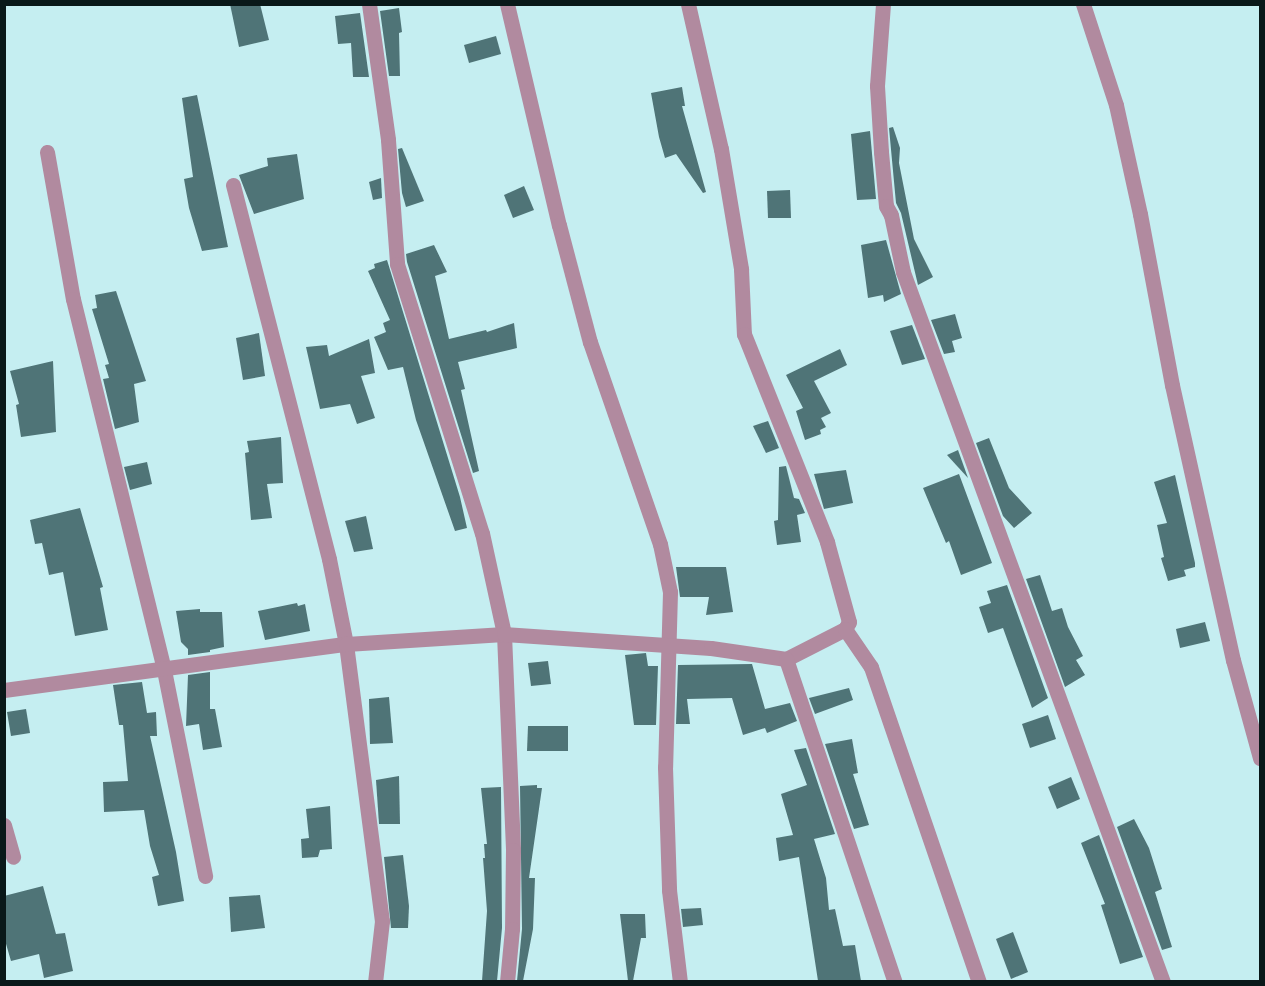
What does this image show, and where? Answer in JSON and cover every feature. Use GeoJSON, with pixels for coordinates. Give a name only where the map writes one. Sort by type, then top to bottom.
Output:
{"type":"FeatureCollection","features":[{"type":"Feature","properties":{"kind":"street"},"geometry":{"type":"LineString","coordinates":[[369,4],[388,140],[397,264],[482,533],[504,634],[513,850],[512,929],[507,981]]}},
{"type":"Feature","properties":{"kind":"street"},"geometry":{"type":"LineString","coordinates":[[507,4],[559,225],[588,331],[660,544],[670,592],[665,767],[669,890],[680,981]]}},
{"type":"Feature","properties":{"kind":"street"},"geometry":{"type":"LineString","coordinates":[[4,690],[346,644],[504,634],[755,653],[786,659],[845,629],[849,622],[848,610],[827,542],[744,334],[740,258],[721,149],[688,4]]}},
{"type":"Feature","properties":{"kind":"street"},"geometry":{"type":"LineString","coordinates":[[883,4],[878,86],[881,152],[886,206],[891,215],[903,272],[1163,981]]}},
{"type":"Feature","properties":{"kind":"street"},"geometry":{"type":"LineString","coordinates":[[1083,4],[1116,105],[1140,214],[1172,386],[1233,660],[1260,758]]}},
{"type":"Feature","properties":{"kind":"street"},"geometry":{"type":"LineString","coordinates":[[46,152],[73,299],[164,670],[205,876]]}},
{"type":"Feature","properties":{"kind":"street"},"geometry":{"type":"LineString","coordinates":[[232,185],[329,559],[346,644],[382,921],[375,981]]}},
{"type":"Feature","properties":{"kind":"street"},"geometry":{"type":"LineString","coordinates":[[845,629],[871,667],[979,981]]}},
{"type":"Feature","properties":{"kind":"street"},"geometry":{"type":"LineString","coordinates":[[786,659],[895,981]]}},
{"type":"Feature","properties":{"kind":"street"},"geometry":{"type":"LineString","coordinates":[[4,825],[13,857]]}},
{"type":"Feature","properties":{"kind":"building"},"geometry":{"type":"Polygon","coordinates":[[[230,4],[260,4],[269,40],[239,47],[230,4]]]}},
{"type":"Feature","properties":{"kind":"building"},"geometry":{"type":"Polygon","coordinates":[[[399,8],[402,32],[399,33],[400,76],[389,76],[380,11],[399,8]]]}},
{"type":"Feature","properties":{"kind":"building"},"geometry":{"type":"Polygon","coordinates":[[[360,13],[369,77],[353,77],[351,43],[338,44],[335,16],[360,13]]]}},
{"type":"Feature","properties":{"kind":"building"},"geometry":{"type":"Polygon","coordinates":[[[496,36],[501,54],[469,63],[464,45],[496,36]]]}},
{"type":"Feature","properties":{"kind":"building"},"geometry":{"type":"Polygon","coordinates":[[[682,87],[685,106],[682,106],[706,192],[703,193],[676,154],[665,158],[659,137],[651,93],[682,87]]]}},
{"type":"Feature","properties":{"kind":"building"},"geometry":{"type":"Polygon","coordinates":[[[197,95],[228,247],[202,251],[189,208],[184,179],[193,177],[182,98],[197,95]]]}},
{"type":"Feature","properties":{"kind":"building"},"geometry":{"type":"Polygon","coordinates":[[[893,127],[900,148],[899,163],[914,239],[933,277],[918,285],[901,213],[896,203],[889,128],[893,127]]]}},
{"type":"Feature","properties":{"kind":"building"},"geometry":{"type":"Polygon","coordinates":[[[870,131],[876,199],[857,200],[851,134],[870,131]]]}},
{"type":"Feature","properties":{"kind":"building"},"geometry":{"type":"Polygon","coordinates":[[[402,148],[424,201],[406,207],[402,193],[398,149],[402,148]]]}},
{"type":"Feature","properties":{"kind":"building"},"geometry":{"type":"Polygon","coordinates":[[[297,154],[304,199],[254,214],[239,175],[268,166],[267,158],[297,154]]]}},
{"type":"Feature","properties":{"kind":"building"},"geometry":{"type":"Polygon","coordinates":[[[381,178],[382,198],[373,200],[369,182],[381,178]]]}},
{"type":"Feature","properties":{"kind":"building"},"geometry":{"type":"Polygon","coordinates":[[[524,186],[534,210],[513,218],[504,195],[524,186]]]}},
{"type":"Feature","properties":{"kind":"building"},"geometry":{"type":"Polygon","coordinates":[[[790,190],[791,218],[768,218],[767,191],[790,190]]]}},
{"type":"Feature","properties":{"kind":"building"},"geometry":{"type":"Polygon","coordinates":[[[886,240],[901,294],[884,302],[883,295],[868,298],[861,245],[886,240]]]}},
{"type":"Feature","properties":{"kind":"building"},"geometry":{"type":"Polygon","coordinates":[[[434,245],[447,272],[435,276],[449,339],[486,330],[487,332],[514,323],[517,348],[458,362],[465,389],[461,390],[479,471],[473,473],[407,262],[406,254],[434,245]]]}},
{"type":"Feature","properties":{"kind":"building"},"geometry":{"type":"Polygon","coordinates":[[[387,260],[460,497],[467,528],[455,531],[416,420],[403,367],[388,370],[374,337],[386,332],[383,323],[390,320],[368,271],[375,268],[374,264],[387,260]]]}},
{"type":"Feature","properties":{"kind":"building"},"geometry":{"type":"Polygon","coordinates":[[[116,291],[146,381],[134,384],[139,422],[115,429],[103,379],[109,378],[105,365],[109,364],[92,309],[97,308],[95,295],[116,291]]]}},
{"type":"Feature","properties":{"kind":"building"},"geometry":{"type":"Polygon","coordinates":[[[955,314],[962,338],[952,341],[955,352],[944,354],[931,320],[955,314]]]}},
{"type":"Feature","properties":{"kind":"building"},"geometry":{"type":"Polygon","coordinates":[[[912,325],[925,359],[902,365],[890,331],[912,325]]]}},
{"type":"Feature","properties":{"kind":"building"},"geometry":{"type":"Polygon","coordinates":[[[259,333],[265,376],[243,380],[236,338],[259,333]]]}},
{"type":"Feature","properties":{"kind":"building"},"geometry":{"type":"Polygon","coordinates":[[[369,339],[375,373],[361,376],[375,418],[357,424],[350,404],[320,409],[306,347],[327,345],[329,356],[369,339]]]}},
{"type":"Feature","properties":{"kind":"building"},"geometry":{"type":"Polygon","coordinates":[[[840,349],[847,365],[814,381],[831,413],[821,418],[826,427],[820,430],[821,434],[805,440],[796,411],[803,408],[786,375],[840,349]]]}},
{"type":"Feature","properties":{"kind":"building"},"geometry":{"type":"Polygon","coordinates":[[[53,361],[56,432],[21,437],[16,405],[19,404],[10,371],[53,361]]]}},
{"type":"Feature","properties":{"kind":"building"},"geometry":{"type":"Polygon","coordinates":[[[768,421],[779,448],[766,453],[753,426],[768,421]]]}},
{"type":"Feature","properties":{"kind":"building"},"geometry":{"type":"Polygon","coordinates":[[[281,437],[283,483],[267,484],[272,518],[251,520],[245,453],[249,452],[247,441],[281,437]]]}},
{"type":"Feature","properties":{"kind":"building"},"geometry":{"type":"Polygon","coordinates":[[[989,438],[1009,488],[1032,513],[1014,528],[1003,516],[976,443],[989,438]]]}},
{"type":"Feature","properties":{"kind":"building"},"geometry":{"type":"Polygon","coordinates":[[[958,450],[968,478],[947,455],[958,450]]]}},
{"type":"Feature","properties":{"kind":"building"},"geometry":{"type":"Polygon","coordinates":[[[147,462],[152,484],[130,490],[124,467],[147,462]]]}},
{"type":"Feature","properties":{"kind":"building"},"geometry":{"type":"Polygon","coordinates":[[[786,466],[794,498],[799,499],[805,513],[797,515],[801,542],[777,545],[774,521],[778,520],[779,467],[786,466]]]}},
{"type":"Feature","properties":{"kind":"building"},"geometry":{"type":"Polygon","coordinates":[[[846,470],[853,503],[824,509],[814,474],[846,470]]]}},
{"type":"Feature","properties":{"kind":"building"},"geometry":{"type":"Polygon","coordinates":[[[959,474],[992,563],[961,575],[949,541],[946,543],[923,488],[959,474]]]}},
{"type":"Feature","properties":{"kind":"building"},"geometry":{"type":"Polygon","coordinates":[[[1175,475],[1195,567],[1184,570],[1186,576],[1168,581],[1161,558],[1164,557],[1157,525],[1167,523],[1154,482],[1175,475]]]}},
{"type":"Feature","properties":{"kind":"building"},"geometry":{"type":"Polygon","coordinates":[[[80,508],[103,587],[100,588],[108,630],[75,636],[63,572],[49,575],[42,543],[35,544],[30,520],[80,508]]]}},
{"type":"Feature","properties":{"kind":"building"},"geometry":{"type":"Polygon","coordinates":[[[366,516],[373,549],[354,552],[345,521],[366,516]]]}},
{"type":"Feature","properties":{"kind":"building"},"geometry":{"type":"Polygon","coordinates":[[[676,567],[726,567],[733,612],[706,615],[709,597],[680,597],[676,567]]]}},
{"type":"Feature","properties":{"kind":"building"},"geometry":{"type":"Polygon","coordinates":[[[1040,575],[1052,611],[1062,608],[1068,627],[1083,656],[1076,660],[1085,675],[1065,687],[1026,579],[1040,575]]]}},
{"type":"Feature","properties":{"kind":"building"},"geometry":{"type":"Polygon","coordinates":[[[1007,585],[1048,698],[1032,708],[1003,628],[988,633],[979,607],[991,603],[987,591],[1007,585]]]}},
{"type":"Feature","properties":{"kind":"building"},"geometry":{"type":"Polygon","coordinates":[[[297,603],[298,606],[305,604],[310,631],[265,640],[258,611],[297,603]]]}},
{"type":"Feature","properties":{"kind":"building"},"geometry":{"type":"Polygon","coordinates":[[[200,609],[200,612],[222,612],[224,647],[210,650],[210,652],[188,655],[188,649],[181,642],[176,611],[200,609]]]}},
{"type":"Feature","properties":{"kind":"building"},"geometry":{"type":"Polygon","coordinates":[[[1205,622],[1210,641],[1180,648],[1176,629],[1205,622]]]}},
{"type":"Feature","properties":{"kind":"building"},"geometry":{"type":"Polygon","coordinates":[[[646,653],[648,666],[658,666],[656,725],[634,725],[625,655],[646,653]]]}},
{"type":"Feature","properties":{"kind":"building"},"geometry":{"type":"Polygon","coordinates":[[[548,661],[551,684],[531,686],[528,663],[548,661]]]}},
{"type":"Feature","properties":{"kind":"building"},"geometry":{"type":"Polygon","coordinates":[[[752,664],[765,709],[790,703],[797,721],[767,733],[765,728],[743,735],[732,698],[687,699],[690,724],[676,724],[678,665],[752,664]]]}},
{"type":"Feature","properties":{"kind":"building"},"geometry":{"type":"Polygon","coordinates":[[[210,672],[210,709],[215,709],[222,747],[203,750],[199,724],[186,726],[188,675],[210,672]]]}},
{"type":"Feature","properties":{"kind":"building"},"geometry":{"type":"Polygon","coordinates":[[[142,682],[147,713],[156,712],[157,736],[150,736],[176,852],[184,901],[158,906],[152,877],[159,875],[150,846],[144,810],[104,812],[103,782],[128,781],[123,725],[119,725],[113,685],[142,682]]]}},
{"type":"Feature","properties":{"kind":"building"},"geometry":{"type":"Polygon","coordinates":[[[849,688],[853,700],[815,714],[809,698],[849,688]]]}},
{"type":"Feature","properties":{"kind":"building"},"geometry":{"type":"Polygon","coordinates":[[[389,697],[393,743],[370,744],[369,699],[389,697]]]}},
{"type":"Feature","properties":{"kind":"building"},"geometry":{"type":"Polygon","coordinates":[[[26,709],[30,733],[11,736],[7,712],[26,709]]]}},
{"type":"Feature","properties":{"kind":"building"},"geometry":{"type":"Polygon","coordinates":[[[1048,715],[1056,739],[1030,748],[1022,724],[1048,715]]]}},
{"type":"Feature","properties":{"kind":"building"},"geometry":{"type":"Polygon","coordinates":[[[528,726],[568,726],[568,751],[527,751],[528,726]]]}},
{"type":"Feature","properties":{"kind":"building"},"geometry":{"type":"Polygon","coordinates":[[[852,739],[858,773],[853,774],[869,825],[854,829],[825,744],[852,739]]]}},
{"type":"Feature","properties":{"kind":"building"},"geometry":{"type":"Polygon","coordinates":[[[806,748],[835,834],[814,839],[826,878],[829,910],[835,909],[843,946],[855,945],[861,981],[818,981],[799,857],[779,861],[776,838],[793,835],[781,794],[807,785],[794,750],[806,748]]]}},
{"type":"Feature","properties":{"kind":"building"},"geometry":{"type":"Polygon","coordinates":[[[399,776],[400,824],[379,824],[376,780],[399,776]]]}},
{"type":"Feature","properties":{"kind":"building"},"geometry":{"type":"Polygon","coordinates":[[[1071,777],[1080,799],[1057,809],[1048,787],[1071,777]]]}},
{"type":"Feature","properties":{"kind":"building"},"geometry":{"type":"Polygon","coordinates":[[[537,785],[537,788],[542,788],[529,878],[535,878],[533,929],[523,981],[517,981],[522,929],[520,786],[537,785]]]}},
{"type":"Feature","properties":{"kind":"building"},"geometry":{"type":"Polygon","coordinates":[[[501,787],[502,928],[497,981],[482,981],[487,911],[483,858],[485,858],[484,844],[487,844],[481,788],[501,787]]]}},
{"type":"Feature","properties":{"kind":"building"},"geometry":{"type":"Polygon","coordinates":[[[330,806],[332,849],[320,850],[318,857],[302,858],[301,839],[309,838],[306,809],[330,806]]]}},
{"type":"Feature","properties":{"kind":"building"},"geometry":{"type":"Polygon","coordinates":[[[1134,819],[1149,848],[1162,889],[1155,892],[1172,947],[1162,950],[1117,827],[1134,819]]]}},
{"type":"Feature","properties":{"kind":"building"},"geometry":{"type":"Polygon","coordinates":[[[1099,835],[1143,957],[1120,964],[1101,905],[1105,904],[1081,843],[1099,835]]]}},
{"type":"Feature","properties":{"kind":"building"},"geometry":{"type":"Polygon","coordinates":[[[403,855],[409,906],[408,928],[391,928],[384,857],[403,855]]]}},
{"type":"Feature","properties":{"kind":"building"},"geometry":{"type":"Polygon","coordinates":[[[43,886],[56,934],[65,933],[73,971],[44,978],[39,954],[11,961],[4,937],[4,896],[43,886]]]}},
{"type":"Feature","properties":{"kind":"building"},"geometry":{"type":"Polygon","coordinates":[[[260,895],[265,928],[231,932],[229,897],[260,895]]]}},
{"type":"Feature","properties":{"kind":"building"},"geometry":{"type":"Polygon","coordinates":[[[701,908],[703,925],[683,927],[681,909],[701,908]]]}},
{"type":"Feature","properties":{"kind":"building"},"geometry":{"type":"Polygon","coordinates":[[[620,914],[645,914],[646,938],[641,938],[633,981],[628,981],[620,914]]]}},
{"type":"Feature","properties":{"kind":"building"},"geometry":{"type":"Polygon","coordinates":[[[1013,932],[1028,972],[1011,979],[996,939],[1013,932]]]}}]}
